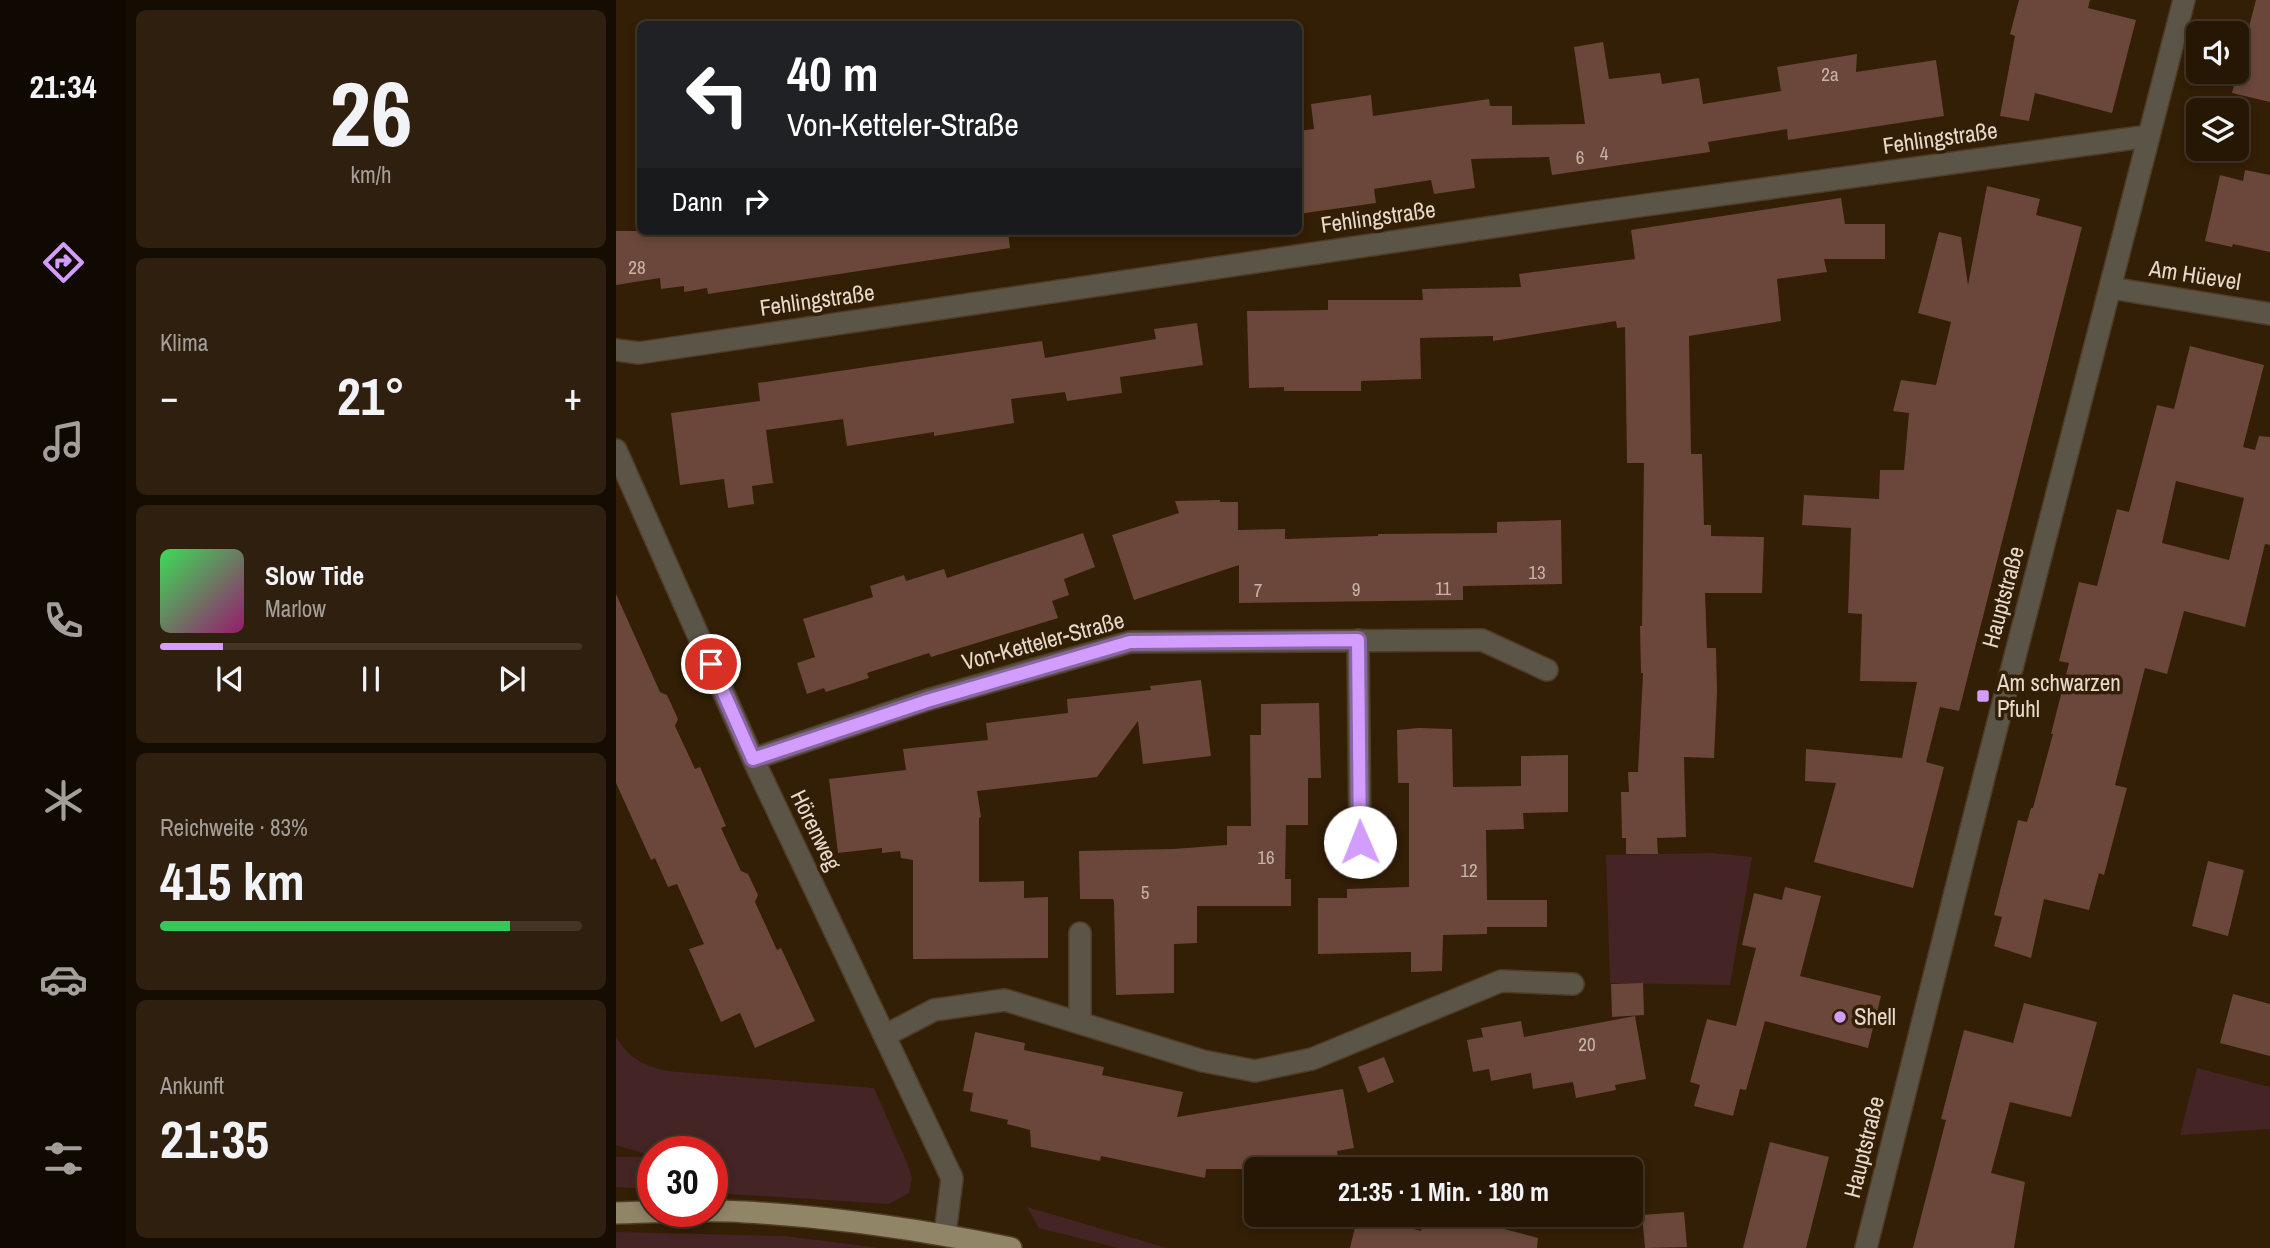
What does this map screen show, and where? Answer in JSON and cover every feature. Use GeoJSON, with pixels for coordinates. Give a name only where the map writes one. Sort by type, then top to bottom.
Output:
{"type":"FeatureCollection","features":[{"type":"Feature","properties":{"kind":"main road"},"geometry":{"type":"LineString","coordinates":[[616,1213],[742,1212],[797,1216],[945,1234],[1012,1248]]}},
{"type":"Feature","properties":{"kind":"street","name":"Hauptstraße"},"geometry":{"type":"LineString","coordinates":[[1866,1248],[1981,787],[2184,0]]}},
{"type":"Feature","properties":{"kind":"street","name":"Fehlingstraße"},"geometry":{"type":"LineString","coordinates":[[616,349],[639,353],[1588,213],[2149,136]]}},
{"type":"Feature","properties":{"kind":"street","name":"Am Hüevel"},"geometry":{"type":"LineString","coordinates":[[2111,288],[2270,314]]}},
{"type":"Feature","properties":{"kind":"street","name":"Hörenweg"},"geometry":{"type":"LineString","coordinates":[[616,450],[753,759],[952,1178],[945,1234]]}},
{"type":"Feature","properties":{"kind":"street"},"geometry":{"type":"LineString","coordinates":[[1358,640],[1360,842]]}},
{"type":"Feature","properties":{"kind":"street","name":"Von-Ketteler-Straße"},"geometry":{"type":"LineString","coordinates":[[753,759],[927,701],[1130,642],[1482,640],[1547,670]]}},
{"type":"Feature","properties":{"kind":"street"},"geometry":{"type":"LineString","coordinates":[[1080,933],[1080,1023]]}},
{"type":"Feature","properties":{"kind":"street"},"geometry":{"type":"LineString","coordinates":[[886,1035],[934,1010],[1005,1000],[1203,1061],[1255,1071],[1312,1059],[1501,981],[1573,984]]}},
{"type":"Feature","properties":{"kind":"shaded area"},"geometry":{"type":"Polygon","coordinates":[[[1712,853],[1752,857],[1730,985],[1610,983],[1606,855],[1712,853]]]}},
{"type":"Feature","properties":{"kind":"shaded area"},"geometry":{"type":"Polygon","coordinates":[[[616,1037],[638,1060],[667,1071],[874,1088],[912,1178],[909,1193],[889,1204],[728,1194],[728,1136],[637,1136],[637,1151],[616,1145],[616,1037]]]}},
{"type":"Feature","properties":{"kind":"shaded area"},"geometry":{"type":"Polygon","coordinates":[[[2197,1068],[2270,1087],[2270,1129],[2180,1135],[2197,1068]]]}},
{"type":"Feature","properties":{"kind":"shaded area"},"geometry":{"type":"Polygon","coordinates":[[[616,1157],[637,1157],[637,1188],[616,1187],[616,1157]]]}},
{"type":"Feature","properties":{"kind":"shaded area"},"geometry":{"type":"Polygon","coordinates":[[[1027,1207],[1167,1248],[1118,1248],[1039,1228],[1027,1207]]]}},
{"type":"Feature","properties":{"kind":"shaded area"},"geometry":{"type":"Polygon","coordinates":[[[616,1232],[785,1236],[880,1248],[616,1248],[616,1232]]]}},
{"type":"Feature","properties":{"kind":"building"},"geometry":{"type":"Polygon","coordinates":[[[2019,0],[2090,0],[2088,8],[2136,20],[2112,113],[2035,93],[2029,121],[2000,116],[2015,36],[2010,34],[2019,0]]]}},
{"type":"Feature","properties":{"kind":"building"},"geometry":{"type":"Polygon","coordinates":[[[2256,0],[2270,0],[2270,102],[2232,93],[2234,84],[2249,84],[2249,27],[2256,0]]]}},
{"type":"Feature","properties":{"kind":"building"},"geometry":{"type":"Polygon","coordinates":[[[1603,42],[1609,79],[1660,73],[1662,84],[1699,78],[1703,104],[1781,91],[1777,67],[1857,54],[1856,72],[1936,60],[1944,116],[1788,140],[1787,129],[1708,142],[1710,152],[1552,175],[1549,157],[1471,159],[1475,188],[1434,194],[1431,180],[1374,189],[1376,203],[1302,213],[1302,130],[1314,129],[1311,104],[1371,95],[1373,116],[1489,99],[1490,106],[1512,106],[1512,125],[1585,124],[1574,47],[1603,42]]]}},
{"type":"Feature","properties":{"kind":"building"},"geometry":{"type":"Polygon","coordinates":[[[2245,170],[2270,175],[2270,252],[2205,241],[2220,175],[2243,181],[2245,170]]]}},
{"type":"Feature","properties":{"kind":"building"},"geometry":{"type":"Polygon","coordinates":[[[1987,186],[2040,199],[2036,215],[2082,227],[1959,711],[1940,707],[1926,762],[1944,767],[1913,888],[1814,862],[1836,783],[1805,781],[1806,749],[1902,758],[1917,682],[1860,681],[1862,614],[1848,613],[1851,528],[1802,525],[1804,495],[1879,499],[1880,470],[1904,470],[1909,413],[1893,411],[1901,380],[1936,385],[1951,322],[1918,313],[1939,232],[1961,237],[1968,285],[1987,186]]]}},
{"type":"Feature","properties":{"kind":"building"},"geometry":{"type":"Polygon","coordinates":[[[1841,198],[1845,224],[1885,224],[1885,259],[1824,259],[1827,272],[1777,279],[1781,321],[1689,336],[1691,454],[1702,454],[1704,525],[1711,525],[1711,536],[1764,537],[1762,593],[1705,593],[1707,648],[1716,648],[1714,758],[1684,757],[1686,837],[1657,838],[1658,854],[1626,854],[1626,838],[1622,838],[1621,792],[1629,792],[1628,772],[1638,772],[1643,673],[1640,626],[1644,463],[1627,463],[1625,327],[1617,328],[1616,321],[1493,341],[1493,336],[1420,338],[1421,379],[1361,381],[1361,391],[1284,391],[1284,387],[1249,388],[1247,311],[1328,310],[1328,300],[1423,300],[1422,289],[1521,287],[1519,274],[1635,259],[1631,230],[1841,198]]]}},
{"type":"Feature","properties":{"kind":"building"},"geometry":{"type":"Polygon","coordinates":[[[616,231],[637,231],[637,235],[1008,235],[1010,248],[708,294],[707,288],[684,292],[684,286],[661,289],[660,278],[616,285],[616,231]]]}},
{"type":"Feature","properties":{"kind":"building"},"geometry":{"type":"Polygon","coordinates":[[[1197,323],[1203,365],[1120,377],[1122,393],[1067,401],[1065,392],[1011,399],[1014,423],[847,446],[843,419],[766,430],[773,483],[752,486],[754,504],[728,508],[724,479],[680,485],[671,413],[760,401],[758,383],[1042,341],[1045,358],[1156,339],[1154,329],[1197,323]]]}},
{"type":"Feature","properties":{"kind":"building"},"geometry":{"type":"Polygon","coordinates":[[[2190,346],[2264,365],[2243,447],[2255,450],[2259,436],[2270,437],[2270,545],[2265,544],[2245,627],[2184,611],[2167,674],[2145,668],[2115,785],[2127,788],[2104,875],[2099,873],[2089,910],[2044,899],[2031,958],[1994,946],[2002,917],[1994,915],[2018,820],[2027,822],[2033,808],[2053,734],[2069,663],[2059,661],[2079,582],[2097,586],[2117,509],[2129,512],[2157,405],[2174,409],[2190,346]],[[2176,481],[2162,543],[2229,560],[2244,498],[2176,481]]]}},
{"type":"Feature","properties":{"kind":"building"},"geometry":{"type":"Polygon","coordinates":[[[1175,501],[1238,502],[1238,530],[1285,529],[1285,539],[1378,534],[1497,533],[1497,522],[1561,520],[1562,584],[1463,586],[1463,600],[1239,603],[1239,565],[1134,600],[1112,535],[1179,513],[1175,501]]]}},
{"type":"Feature","properties":{"kind":"building"},"geometry":{"type":"Polygon","coordinates":[[[1083,533],[1095,567],[1064,579],[1069,595],[1052,601],[1058,618],[931,657],[929,653],[867,673],[869,678],[826,692],[824,688],[807,694],[797,663],[815,657],[803,619],[873,597],[870,586],[904,575],[906,581],[944,569],[947,578],[1083,533]]]}},
{"type":"Feature","properties":{"kind":"building"},"geometry":{"type":"Polygon","coordinates":[[[616,594],[660,692],[667,695],[678,719],[675,726],[695,769],[700,767],[726,826],[721,828],[741,871],[748,874],[758,895],[755,902],[777,950],[781,948],[815,1021],[755,1048],[740,1013],[721,1022],[689,949],[704,944],[677,884],[668,887],[655,858],[651,860],[616,783],[616,594]]]}},
{"type":"Feature","properties":{"kind":"building"},"geometry":{"type":"Polygon","coordinates":[[[1201,680],[1211,756],[1143,764],[1138,721],[1097,777],[977,791],[981,817],[979,882],[1024,881],[1024,898],[1048,897],[1048,958],[913,959],[913,860],[901,858],[900,851],[882,853],[882,848],[838,853],[829,779],[906,770],[903,749],[988,740],[986,723],[1068,713],[1067,699],[1151,690],[1150,686],[1201,680]]]}},
{"type":"Feature","properties":{"kind":"building"},"geometry":{"type":"Polygon","coordinates":[[[1319,703],[1321,778],[1308,778],[1308,825],[1286,825],[1285,879],[1291,879],[1291,906],[1197,906],[1197,943],[1174,944],[1174,993],[1116,995],[1114,902],[1113,899],[1080,899],[1079,851],[1227,845],[1227,826],[1251,826],[1250,735],[1261,735],[1261,704],[1319,703]]]}},
{"type":"Feature","properties":{"kind":"building"},"geometry":{"type":"Polygon","coordinates":[[[1452,729],[1453,787],[1521,786],[1521,756],[1568,755],[1568,812],[1523,813],[1524,829],[1486,830],[1487,900],[1547,900],[1547,927],[1487,927],[1487,934],[1443,935],[1442,971],[1411,972],[1411,952],[1318,954],[1318,898],[1347,898],[1347,889],[1409,887],[1409,783],[1398,783],[1397,730],[1452,729]]]}},
{"type":"Feature","properties":{"kind":"building"},"geometry":{"type":"Polygon","coordinates":[[[2208,861],[2244,870],[2228,936],[2192,926],[2208,861]]]}},
{"type":"Feature","properties":{"kind":"building"},"geometry":{"type":"Polygon","coordinates":[[[1785,887],[1821,896],[1800,976],[1881,996],[1868,1048],[1765,1021],[1746,1090],[1740,1089],[1733,1116],[1694,1106],[1700,1085],[1690,1082],[1707,1019],[1736,1026],[1756,948],[1742,945],[1754,893],[1782,900],[1785,887]]]}},
{"type":"Feature","properties":{"kind":"building"},"geometry":{"type":"Polygon","coordinates":[[[1643,983],[1644,1015],[1612,1017],[1611,984],[1643,983]]]}},
{"type":"Feature","properties":{"kind":"building"},"geometry":{"type":"Polygon","coordinates":[[[2233,994],[2270,1004],[2270,1056],[2220,1043],[2233,994]]]}},
{"type":"Feature","properties":{"kind":"building"},"geometry":{"type":"Polygon","coordinates":[[[2024,1003],[2097,1022],[2071,1117],[2010,1102],[1991,1173],[2025,1182],[2014,1248],[1913,1248],[1946,1120],[1941,1119],[1964,1030],[2013,1043],[2024,1003]]]}},
{"type":"Feature","properties":{"kind":"building"},"geometry":{"type":"Polygon","coordinates":[[[1635,1016],[1646,1079],[1615,1085],[1616,1090],[1576,1098],[1573,1082],[1533,1089],[1531,1073],[1491,1081],[1489,1069],[1473,1072],[1467,1040],[1483,1037],[1481,1028],[1521,1021],[1524,1037],[1635,1016]]]}},
{"type":"Feature","properties":{"kind":"building"},"geometry":{"type":"Polygon","coordinates":[[[975,1032],[1025,1043],[1024,1050],[1104,1067],[1102,1075],[1183,1092],[1177,1117],[1343,1089],[1354,1148],[1337,1151],[1338,1157],[1244,1157],[1244,1169],[1206,1169],[1205,1178],[1101,1156],[1100,1161],[1031,1147],[1030,1130],[1007,1124],[1008,1120],[970,1111],[973,1093],[963,1091],[975,1032]]]}},
{"type":"Feature","properties":{"kind":"building"},"geometry":{"type":"Polygon","coordinates":[[[1384,1057],[1394,1082],[1368,1093],[1358,1067],[1384,1057]]]}},
{"type":"Feature","properties":{"kind":"building"},"geometry":{"type":"Polygon","coordinates":[[[1770,1142],[1829,1157],[1806,1248],[1743,1248],[1770,1142]]]}},
{"type":"Feature","properties":{"kind":"building"},"geometry":{"type":"Polygon","coordinates":[[[1684,1212],[1687,1247],[1645,1248],[1643,1215],[1684,1212]]]}},
{"type":"Feature","properties":{"kind":"building"},"geometry":{"type":"Polygon","coordinates":[[[1355,1227],[1405,1227],[1421,1231],[1422,1227],[1496,1227],[1538,1238],[1537,1248],[1350,1248],[1355,1227]]]}},
{"type":"Feature","properties":{"kind":"place","name":"Am schwarzen Pfuhl"},"geometry":{"type":"Point","coordinates":[1983,696]}},
{"type":"Feature","properties":{"kind":"place","name":"Shell"},"geometry":{"type":"Point","coordinates":[1840,1017]}},
{"type":"Feature","properties":{"kind":"route"},"geometry":{"type":"LineString","coordinates":[[711,664],[753,759],[927,701],[1130,642],[1358,640],[1360,842]]}}]}
